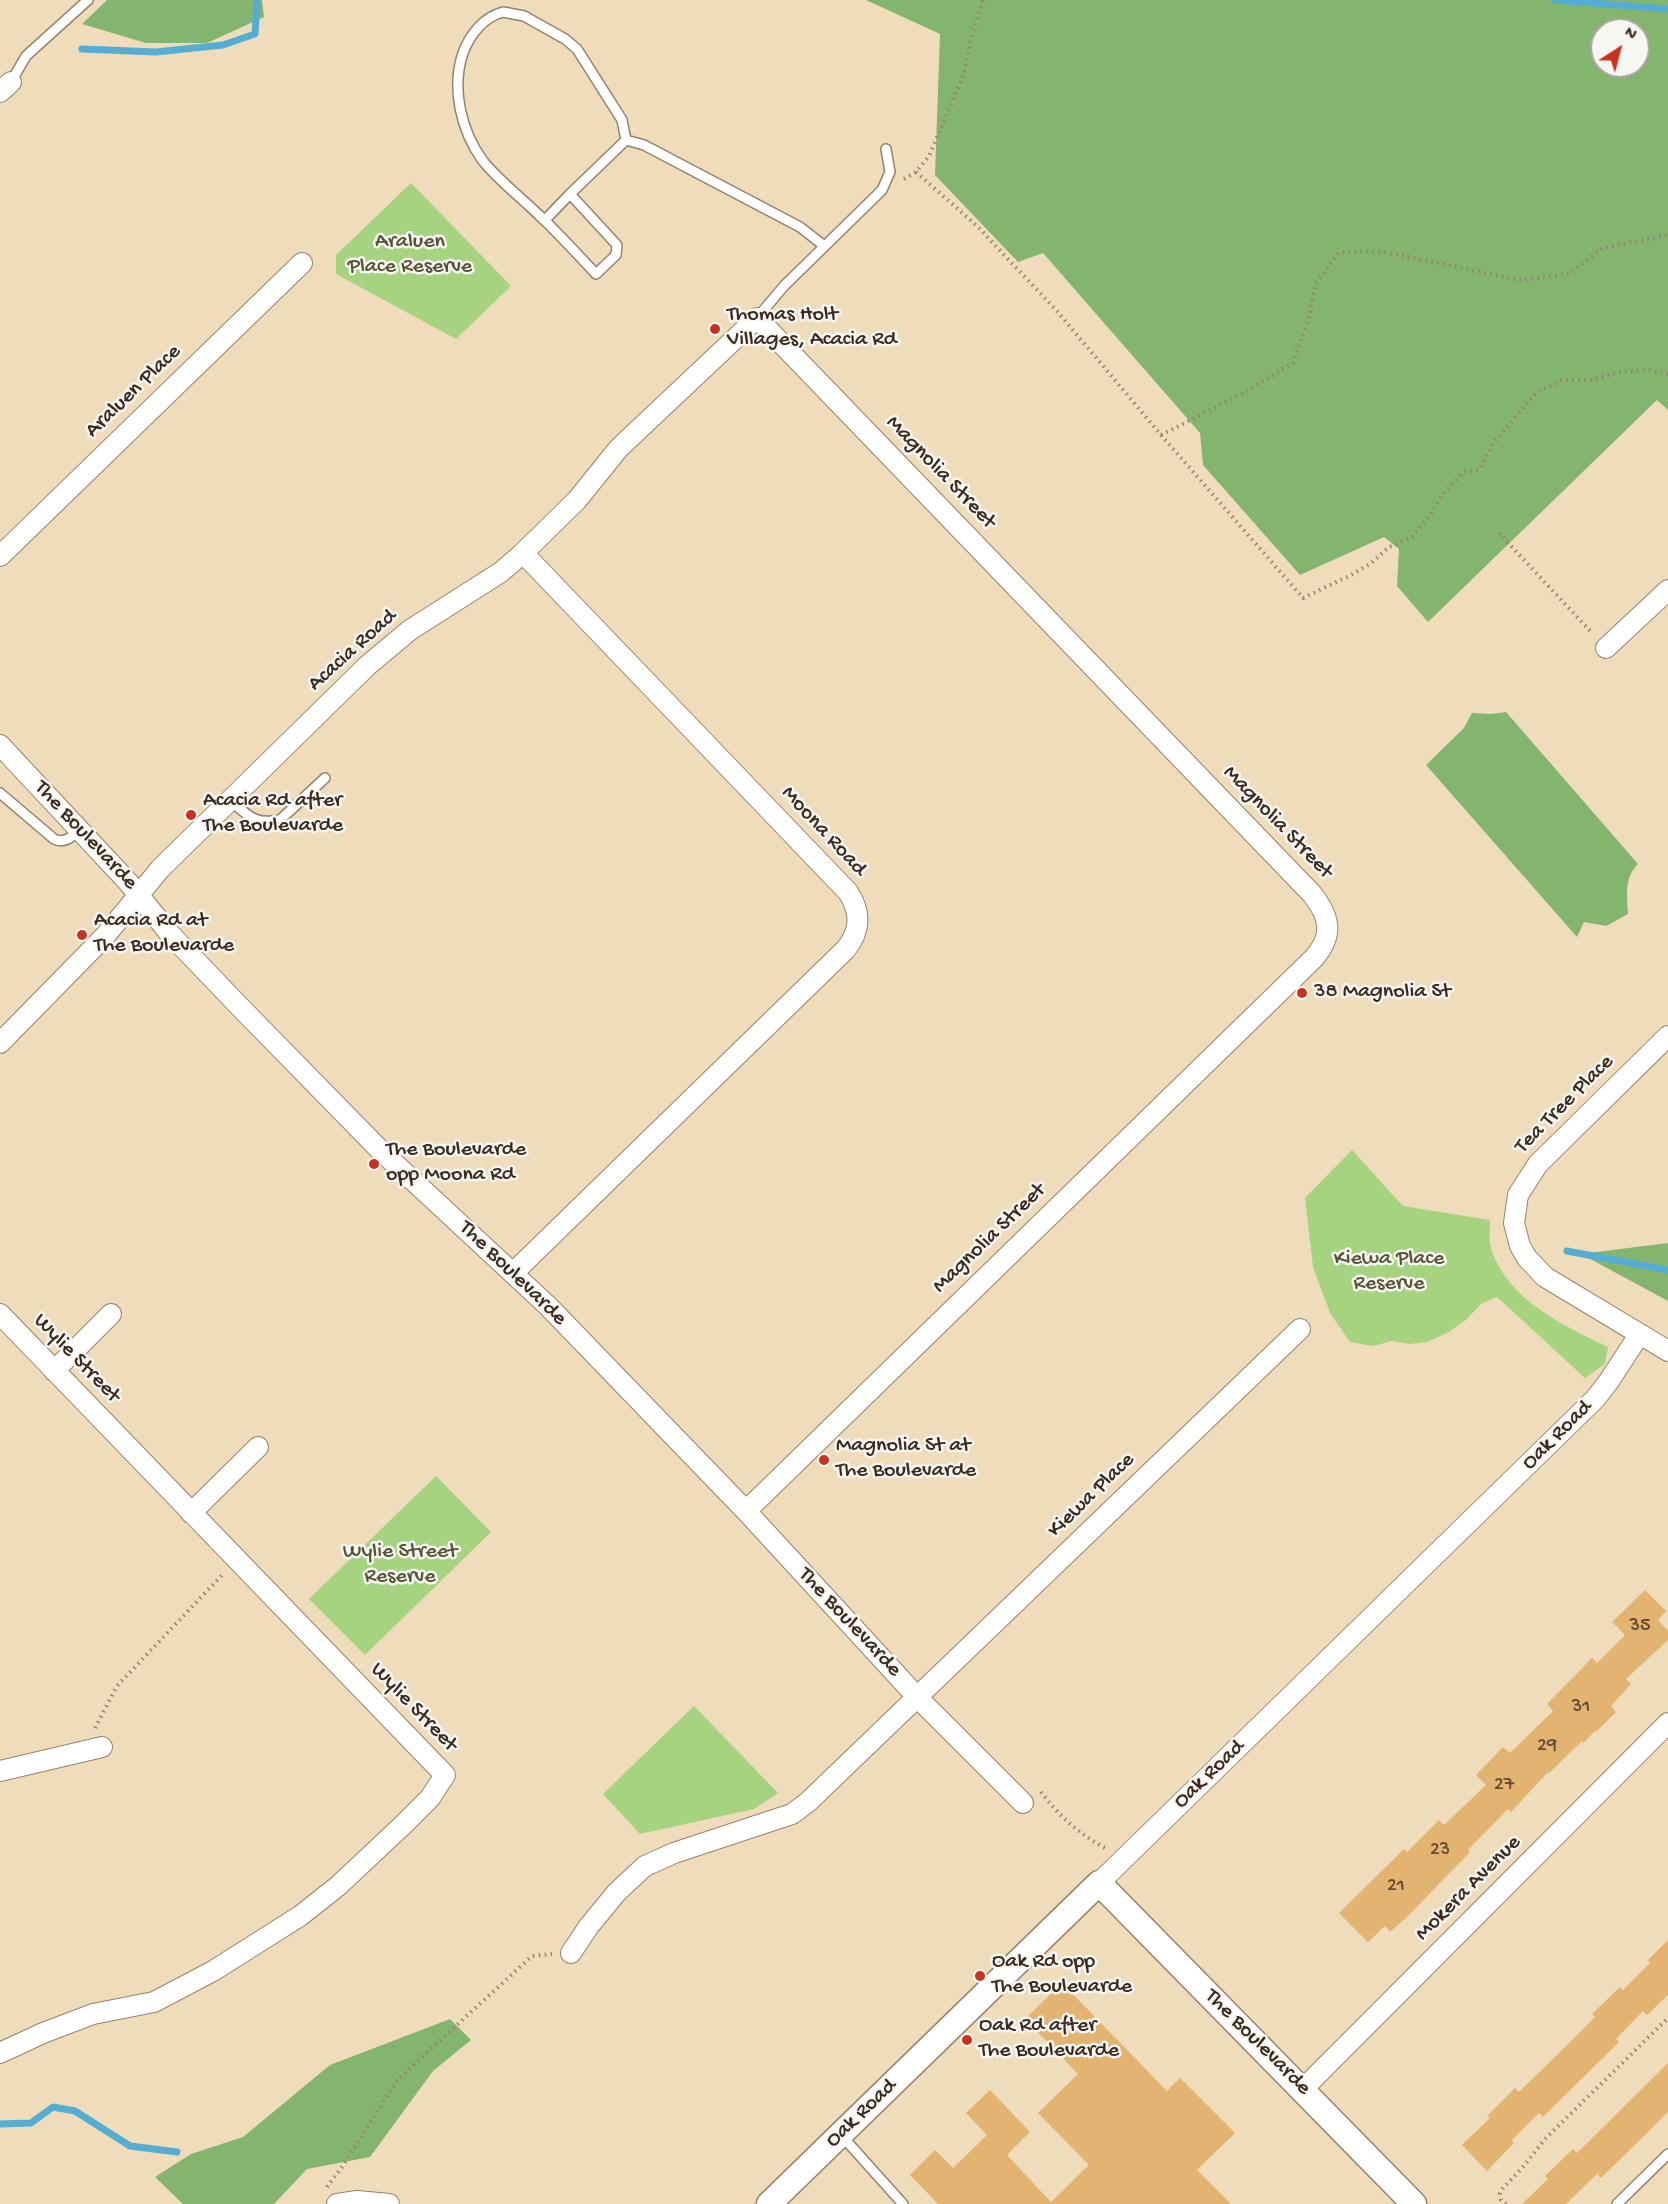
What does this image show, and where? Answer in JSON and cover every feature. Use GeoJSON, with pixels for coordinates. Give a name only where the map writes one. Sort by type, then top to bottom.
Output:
{"type":"FeatureCollection","features":[{"type":"Feature","properties":{"kind":"street","name":"Araluen Place"},"geometry":{"type":"LineString","coordinates":[[0,556],[302,263]]}},
{"type":"Feature","properties":{"kind":"street","name":"Acacia Road"},"geometry":{"type":"LineString","coordinates":[[0,1043],[105,936],[160,869],[381,654],[410,630],[501,572],[523,553],[577,500],[619,448],[757,318]]}},
{"type":"Feature","properties":{"kind":"street","name":"Magnolia Street"},"geometry":{"type":"LineString","coordinates":[[746,1511],[1314,958],[1324,943],[1328,930],[1327,918],[1312,894],[757,318]]}},
{"type":"Feature","properties":{"kind":"street","name":"Moona Road"},"geometry":{"type":"LineString","coordinates":[[513,1273],[846,949],[854,939],[858,916],[855,902],[848,892],[523,553]]}},
{"type":"Feature","properties":{"kind":"street"},"geometry":{"type":"LineString","coordinates":[[1606,648],[1668,590]]}},
{"type":"Feature","properties":{"kind":"street","name":"The Boulevarde"},"geometry":{"type":"LineString","coordinates":[[0,745],[139,895],[170,934],[379,1149],[513,1273],[746,1511],[918,1698],[1023,1803]]}},
{"type":"Feature","properties":{"kind":"street","name":"Tea Tree Place"},"geometry":{"type":"LineString","coordinates":[[1668,1036],[1538,1164],[1518,1196],[1514,1222],[1516,1235],[1527,1258],[1555,1284],[1668,1351]]}},
{"type":"Feature","properties":{"kind":"street","name":"Wylie Street"},"geometry":{"type":"LineString","coordinates":[[0,1314],[445,1775],[430,1798],[338,1886],[300,1916],[213,1971],[154,2002],[93,2014],[43,2033],[0,2053]]}},
{"type":"Feature","properties":{"kind":"street"},"geometry":{"type":"LineString","coordinates":[[54,1371],[111,1314]]}},
{"type":"Feature","properties":{"kind":"street","name":"Kiewa Place"},"geometry":{"type":"LineString","coordinates":[[571,1953],[589,1926],[634,1875],[659,1858],[792,1814],[808,1802],[1300,1329]]}},
{"type":"Feature","properties":{"kind":"street","name":"Oak Road"},"geometry":{"type":"LineString","coordinates":[[769,2204],[1405,1587],[1595,1399],[1639,1335]]}},
{"type":"Feature","properties":{"kind":"street"},"geometry":{"type":"LineString","coordinates":[[190,1513],[258,1447]]}},
{"type":"Feature","properties":{"kind":"street","name":"Mokera Avenue"},"geometry":{"type":"LineString","coordinates":[[1303,2089],[1668,1723]]}},
{"type":"Feature","properties":{"kind":"street"},"geometry":{"type":"LineString","coordinates":[[0,1771],[93,1748]]}},
{"type":"Feature","properties":{"kind":"street","name":"The Boulevarde"},"geometry":{"type":"LineString","coordinates":[[1099,1883],[1414,2204]]}},
{"type":"Feature","properties":{"kind":"street"},"geometry":{"type":"LineString","coordinates":[[329,2199],[389,2204]]}},
{"type":"Feature","properties":{"kind":"lane"},"geometry":{"type":"LineString","coordinates":[[5,87],[26,56],[88,0]]}},
{"type":"Feature","properties":{"kind":"lane"},"geometry":{"type":"LineString","coordinates":[[570,194],[617,245],[616,255],[596,274],[545,220],[484,162],[461,115],[458,73],[460,61],[465,47],[486,19],[503,12],[524,16],[578,49],[622,120],[626,140]]}},
{"type":"Feature","properties":{"kind":"lane"},"geometry":{"type":"LineString","coordinates":[[545,220],[626,140]]}},
{"type":"Feature","properties":{"kind":"lane"},"geometry":{"type":"LineString","coordinates":[[626,140],[644,145],[800,227],[823,245]]}},
{"type":"Feature","properties":{"kind":"lane"},"geometry":{"type":"LineString","coordinates":[[757,318],[823,245],[882,190],[890,172],[886,149]]}},
{"type":"Feature","properties":{"kind":"lane"},"geometry":{"type":"LineString","coordinates":[[230,800],[250,819],[261,822],[280,820],[325,778]]}},
{"type":"Feature","properties":{"kind":"lane"},"geometry":{"type":"LineString","coordinates":[[0,792],[58,842],[64,841],[79,830]]}},
{"type":"Feature","properties":{"kind":"lane"},"geometry":{"type":"LineString","coordinates":[[841,2134],[903,2204]]}},
{"type":"Feature","properties":{"kind":"lane"},"geometry":{"type":"LineString","coordinates":[[1617,2204],[1668,2154]]}},
{"type":"Feature","properties":{"kind":"path"},"geometry":{"type":"LineString","coordinates":[[882,190],[916,172],[929,156],[964,74],[970,38],[983,0]]}},
{"type":"Feature","properties":{"kind":"path"},"geometry":{"type":"LineString","coordinates":[[916,172],[978,227],[1056,310],[1303,598],[1371,564],[1389,547],[1412,537],[1430,516],[1442,495],[1463,473],[1480,469],[1493,443],[1537,392],[1563,380],[1593,380],[1618,372],[1649,370],[1668,374]]}},
{"type":"Feature","properties":{"kind":"path"},"geometry":{"type":"LineString","coordinates":[[1161,435],[1244,393],[1293,363],[1309,317],[1316,283],[1339,252],[1380,251],[1520,280],[1569,274],[1604,248],[1668,235]]}},
{"type":"Feature","properties":{"kind":"path"},"geometry":{"type":"LineString","coordinates":[[1499,533],[1606,648]]}},
{"type":"Feature","properties":{"kind":"path"},"geometry":{"type":"LineString","coordinates":[[93,1748],[117,1686],[236,1560]]}},
{"type":"Feature","properties":{"kind":"path"},"geometry":{"type":"LineString","coordinates":[[1023,1803],[1039,1789],[1056,1812],[1086,1838],[1124,1858]]}},
{"type":"Feature","properties":{"kind":"path"},"geometry":{"type":"LineString","coordinates":[[329,2199],[342,2167],[398,2079],[532,1956],[571,1953]]}},
{"type":"Feature","properties":{"kind":"path"},"geometry":{"type":"LineString","coordinates":[[1506,2204],[1501,2200],[1500,2193],[1503,2188],[1545,2139],[1668,2018]]}},
{"type":"Feature","properties":{"kind":"green space"},"geometry":{"type":"Polygon","coordinates":[[[107,0],[262,0],[264,17],[207,43],[146,43],[82,24],[107,0]]]}},
{"type":"Feature","properties":{"kind":"green space"},"geometry":{"type":"Polygon","coordinates":[[[866,0],[1668,0],[1668,410],[1657,400],[1428,622],[1397,586],[1399,549],[1384,537],[1300,575],[1203,465],[1200,433],[1043,253],[1018,262],[935,175],[940,34],[866,0]]]}},
{"type":"Feature","properties":{"kind":"green space","name":"Araluen Place Reserve"},"geometry":{"type":"Polygon","coordinates":[[[411,183],[511,286],[456,339],[336,274],[336,255],[411,183]]]}},
{"type":"Feature","properties":{"kind":"green space"},"geometry":{"type":"Polygon","coordinates":[[[1506,712],[1638,864],[1628,881],[1628,914],[1606,926],[1584,922],[1577,937],[1426,765],[1464,728],[1472,713],[1506,712]]]}},
{"type":"Feature","properties":{"kind":"green space","name":"Kiewa Place Reserve"},"geometry":{"type":"Polygon","coordinates":[[[1352,1150],[1403,1206],[1490,1220],[1491,1248],[1509,1282],[1539,1309],[1573,1330],[1608,1347],[1605,1364],[1585,1378],[1497,1297],[1481,1304],[1467,1319],[1449,1332],[1427,1342],[1410,1344],[1392,1341],[1373,1346],[1350,1342],[1330,1313],[1313,1267],[1305,1198],[1352,1150]]]}},
{"type":"Feature","properties":{"kind":"green space"},"geometry":{"type":"Polygon","coordinates":[[[1668,1243],[1668,1301],[1581,1254],[1668,1243]]]}},
{"type":"Feature","properties":{"kind":"green space","name":"Wylie Street Reserve"},"geometry":{"type":"Polygon","coordinates":[[[436,1476],[491,1532],[365,1655],[309,1599],[436,1476]]]}},
{"type":"Feature","properties":{"kind":"green space"},"geometry":{"type":"Polygon","coordinates":[[[694,1706],[778,1793],[754,1809],[640,1834],[603,1794],[694,1706]]]}},
{"type":"Feature","properties":{"kind":"green space"},"geometry":{"type":"Polygon","coordinates":[[[450,2019],[471,2040],[433,2071],[370,2157],[307,2169],[274,2204],[183,2204],[155,2177],[191,2154],[243,2137],[330,2065],[450,2019]]]}},
{"type":"Feature","properties":{"kind":"building"},"geometry":{"type":"Polygon","coordinates":[[[1645,1590],[1666,1611],[1658,1620],[1668,1631],[1668,1640],[1626,1679],[1631,1684],[1611,1706],[1616,1712],[1548,1772],[1511,1812],[1508,1809],[1407,1917],[1390,1932],[1385,1926],[1368,1942],[1339,1913],[1404,1849],[1407,1852],[1439,1820],[1444,1825],[1486,1785],[1476,1775],[1503,1747],[1510,1753],[1553,1711],[1547,1704],[1592,1658],[1597,1663],[1625,1635],[1612,1622],[1645,1590]]]}},
{"type":"Feature","properties":{"kind":"building"},"geometry":{"type":"Polygon","coordinates":[[[1668,1940],[1668,1995],[1647,2015],[1643,2011],[1616,2039],[1619,2042],[1543,2117],[1539,2113],[1512,2140],[1514,2143],[1487,2171],[1462,2145],[1490,2118],[1487,2116],[1515,2088],[1519,2092],[1595,2017],[1592,2014],[1620,1987],[1623,1990],[1650,1963],[1648,1960],[1668,1940]]]}},
{"type":"Feature","properties":{"kind":"building"},"geometry":{"type":"Polygon","coordinates":[[[1062,1983],[1167,2091],[1180,2078],[1235,2133],[1197,2170],[1231,2204],[938,2204],[910,2175],[935,2150],[953,2168],[987,2135],[966,2113],[990,2090],[1030,2132],[1007,2155],[1051,2202],[1089,2165],[1038,2113],[1078,2074],[1025,2019],[1062,1983]]]}},
{"type":"Feature","properties":{"kind":"building"},"geometry":{"type":"Polygon","coordinates":[[[1668,2063],[1668,2112],[1601,2178],[1597,2174],[1566,2204],[1522,2204],[1548,2179],[1545,2176],[1573,2149],[1577,2153],[1668,2063]]]}},
{"type":"Feature","properties":{"kind":"waterway"},"geometry":{"type":"LineString","coordinates":[[82,49],[156,52],[223,45],[255,34],[257,0]]}},
{"type":"Feature","properties":{"kind":"waterway"},"geometry":{"type":"LineString","coordinates":[[1555,0],[1668,9]]}},
{"type":"Feature","properties":{"kind":"waterway"},"geometry":{"type":"LineString","coordinates":[[1567,1251],[1668,1270]]}},
{"type":"Feature","properties":{"kind":"waterway"},"geometry":{"type":"LineString","coordinates":[[0,2124],[31,2123],[53,2107],[75,2111],[130,2146],[177,2152]]}},
{"type":"Feature","properties":{"kind":"place","name":"Thomas Holt Villages, Acacia Rd"},"geometry":{"type":"Point","coordinates":[715,329]}},
{"type":"Feature","properties":{"kind":"place","name":"Acacia Rd after The Boulevarde"},"geometry":{"type":"Point","coordinates":[191,815]}},
{"type":"Feature","properties":{"kind":"place","name":"Acacia Rd at The Boulevarde"},"geometry":{"type":"Point","coordinates":[82,935]}},
{"type":"Feature","properties":{"kind":"place","name":"38 Magnolia St"},"geometry":{"type":"Point","coordinates":[1302,993]}},
{"type":"Feature","properties":{"kind":"place","name":"The Boulevarde opp Moona Rd"},"geometry":{"type":"Point","coordinates":[374,1164]}},
{"type":"Feature","properties":{"kind":"place","name":"Magnolia St at The Boulevarde"},"geometry":{"type":"Point","coordinates":[824,1460]}},
{"type":"Feature","properties":{"kind":"place","name":"Oak Rd opp The Boulevarde"},"geometry":{"type":"Point","coordinates":[980,1976]}},
{"type":"Feature","properties":{"kind":"place","name":"Oak Rd after The Boulevarde"},"geometry":{"type":"Point","coordinates":[967,2040]}}]}
